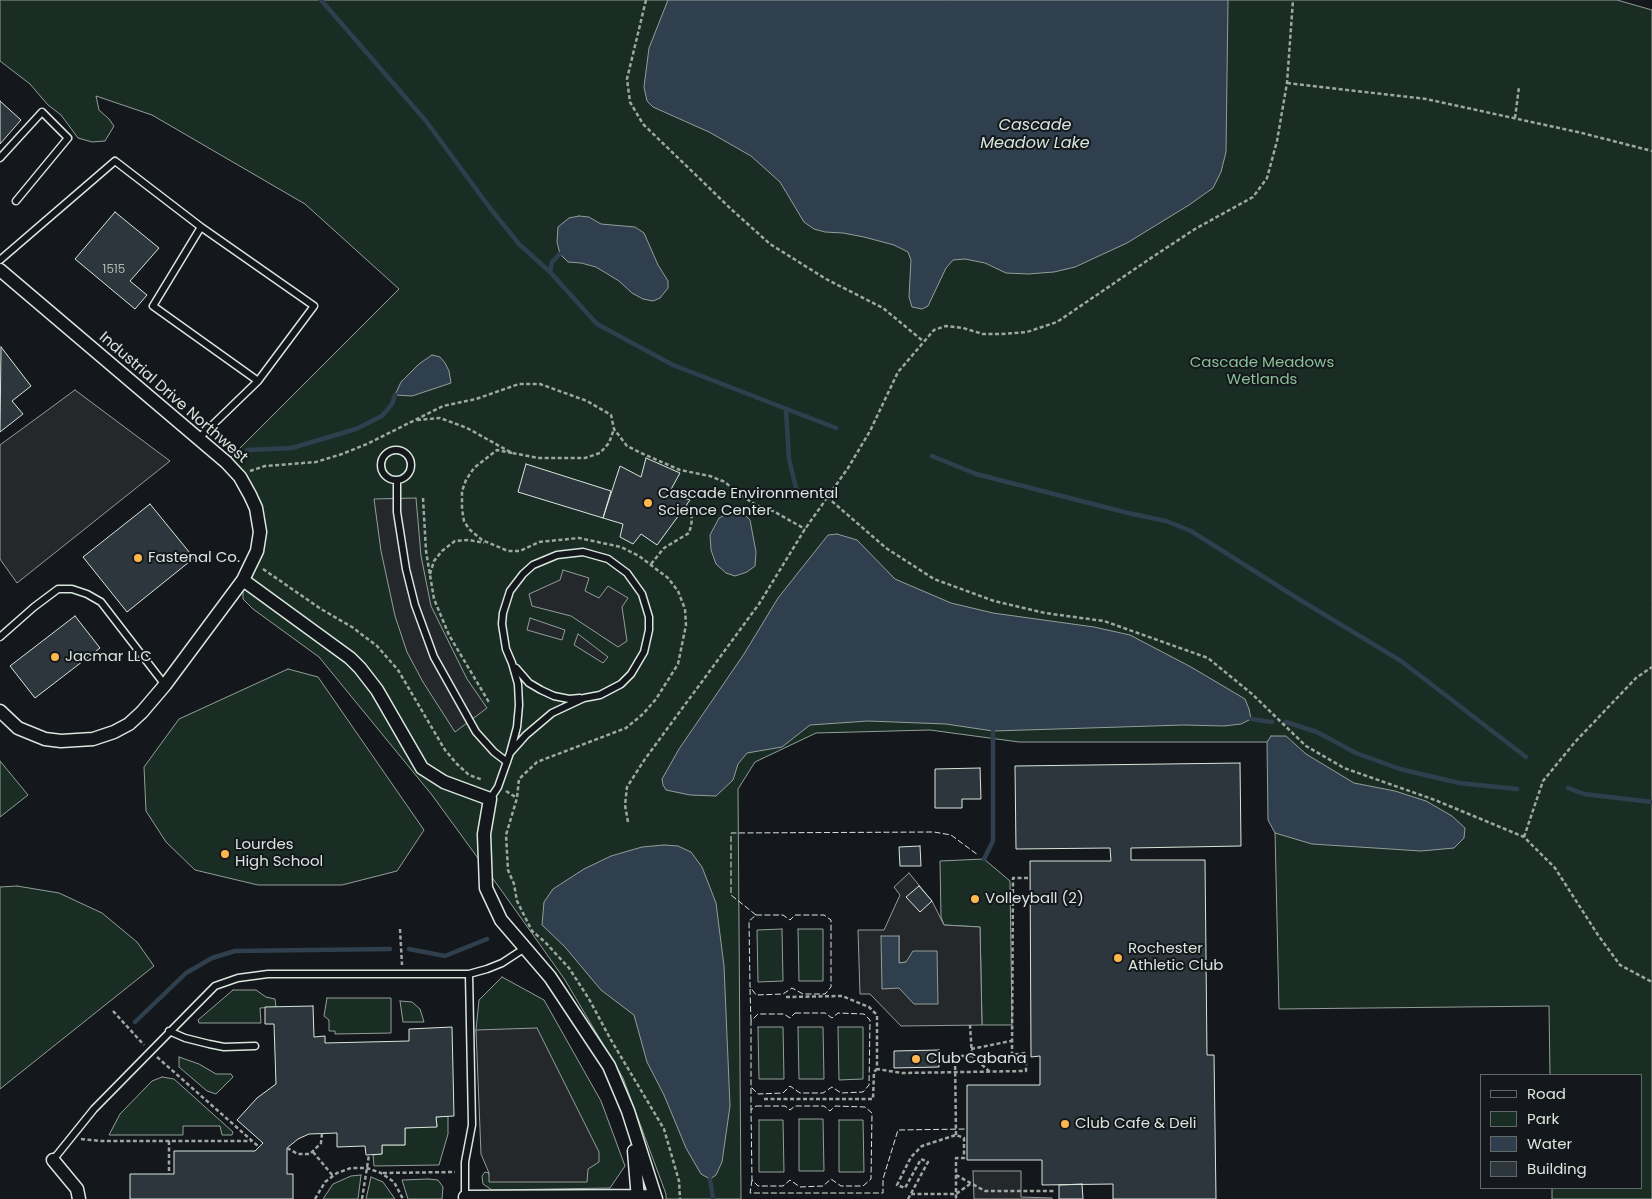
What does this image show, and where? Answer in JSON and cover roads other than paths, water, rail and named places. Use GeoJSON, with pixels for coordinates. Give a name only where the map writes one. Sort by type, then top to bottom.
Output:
{"type":"FeatureCollection","features":[{"type":"Feature","properties":{"kind":"street","name":"Industrial Drive Northwest"},"geometry":{"type":"LineString","coordinates":[[0,270],[78,338],[199,438],[240,477],[256,508],[260,523],[259,543],[253,562],[243,580],[166,686],[129,724],[102,737],[77,741],[45,739],[18,728],[0,711]]}},
{"type":"Feature","properties":{"kind":"street"},"geometry":{"type":"LineString","coordinates":[[243,580],[350,658],[360,668],[386,704],[422,768],[444,782],[490,799],[484,834],[486,888],[501,920],[554,983],[604,1058],[628,1111],[655,1198],[465,1198]]}},
{"type":"Feature","properties":{"kind":"street"},"geometry":{"type":"LineString","coordinates":[[628,1111],[637,1166],[638,1197]]}},
{"type":"Feature","properties":{"kind":"street"},"geometry":{"type":"LineString","coordinates":[[54,1160],[77,1189],[79,1199]]}},
{"type":"Feature","properties":{"kind":"lane"},"geometry":{"type":"LineString","coordinates":[[0,158],[42,112],[68,138],[16,201]]}},
{"type":"Feature","properties":{"kind":"lane"},"geometry":{"type":"LineString","coordinates":[[0,260],[115,162],[201,227],[314,306],[258,381],[199,438]]}},
{"type":"Feature","properties":{"kind":"lane"},"geometry":{"type":"LineString","coordinates":[[201,227],[153,306],[258,381]]}},
{"type":"Feature","properties":{"kind":"lane"},"geometry":{"type":"LineString","coordinates":[[396,449],[406,453],[411,462],[410,472],[397,480],[387,478],[380,465],[387,452],[396,449]]}},
{"type":"Feature","properties":{"kind":"lane"},"geometry":{"type":"LineString","coordinates":[[397,480],[397,512],[406,570],[414,605],[434,657],[476,732],[494,752],[507,762]]}},
{"type":"Feature","properties":{"kind":"lane"},"geometry":{"type":"LineString","coordinates":[[490,799],[498,787],[517,727],[518,684],[503,639],[503,613],[510,591],[523,574],[544,559],[568,552],[583,552],[608,559],[627,573],[642,594],[649,618],[647,642],[638,664],[621,684],[600,695],[584,698],[561,697],[541,690],[529,683],[512,663]]}},
{"type":"Feature","properties":{"kind":"lane"},"geometry":{"type":"LineString","coordinates":[[0,637],[34,606],[58,589],[72,589],[101,602],[166,686]]}},
{"type":"Feature","properties":{"kind":"lane"},"geometry":{"type":"LineString","coordinates":[[510,753],[526,735],[552,713],[584,698]]}},
{"type":"Feature","properties":{"kind":"lane"},"geometry":{"type":"LineString","coordinates":[[54,1160],[94,1109],[215,986],[238,978],[268,974],[469,974],[495,966],[525,948]]}},
{"type":"Feature","properties":{"kind":"lane"},"geometry":{"type":"LineString","coordinates":[[465,1198],[465,1162],[472,1125],[469,974]]}},
{"type":"Feature","properties":{"kind":"lane"},"geometry":{"type":"LineString","coordinates":[[169,1031],[185,1038],[224,1047],[255,1046]]}},
{"type":"Feature","properties":{"kind":"water","name":"Cascade Meadow Lake"},"geometry":{"type":"Polygon","coordinates":[[[668,0],[1228,0],[1226,152],[1221,172],[1213,188],[1189,205],[1127,243],[1075,267],[1054,272],[1006,273],[985,263],[965,259],[953,260],[946,268],[928,306],[922,309],[912,307],[909,297],[911,260],[908,252],[894,245],[864,237],[814,229],[804,222],[780,182],[751,156],[709,132],[653,107],[647,101],[644,87],[649,48],[668,0]]]}},
{"type":"Feature","properties":{"kind":"water"},"geometry":{"type":"Polygon","coordinates":[[[589,217],[601,224],[635,227],[644,233],[658,265],[668,281],[668,288],[660,298],[653,301],[643,299],[596,267],[568,262],[560,254],[557,242],[558,227],[569,218],[589,217]]]}},
{"type":"Feature","properties":{"kind":"water"},"geometry":{"type":"Polygon","coordinates":[[[432,355],[440,357],[445,363],[449,371],[451,383],[412,396],[395,395],[401,382],[419,364],[432,355]]]}},
{"type":"Feature","properties":{"kind":"water"},"geometry":{"type":"Polygon","coordinates":[[[731,512],[743,513],[750,520],[756,552],[755,566],[747,572],[735,576],[726,573],[716,564],[711,550],[710,535],[719,518],[731,512]]]}},
{"type":"Feature","properties":{"kind":"water"},"geometry":{"type":"Polygon","coordinates":[[[837,534],[857,540],[895,579],[951,603],[993,613],[1094,627],[1130,635],[1191,667],[1245,699],[1251,719],[1241,724],[1224,726],[1184,725],[993,731],[946,724],[868,721],[810,725],[782,747],[747,753],[738,764],[733,780],[716,796],[690,795],[666,790],[662,779],[679,749],[744,654],[778,598],[828,535],[837,534]]]}},
{"type":"Feature","properties":{"kind":"water"},"geometry":{"type":"Polygon","coordinates":[[[1271,736],[1286,736],[1306,754],[1354,783],[1395,791],[1426,801],[1452,816],[1465,828],[1464,838],[1454,848],[1421,851],[1312,844],[1275,833],[1268,820],[1267,742],[1271,736]]]}},
{"type":"Feature","properties":{"kind":"water"},"geometry":{"type":"Polygon","coordinates":[[[678,846],[691,852],[702,867],[716,903],[724,966],[730,1106],[722,1162],[716,1175],[710,1179],[701,1174],[686,1148],[664,1095],[647,1062],[634,1015],[601,990],[565,947],[542,925],[544,902],[553,889],[584,869],[611,856],[642,847],[678,846]]]}},
{"type":"Feature","properties":{"kind":"water"},"geometry":{"type":"Polygon","coordinates":[[[881,936],[899,936],[899,963],[906,962],[913,951],[937,951],[938,1004],[914,1004],[899,988],[882,989],[881,936]]]}},
{"type":"Feature","properties":{"kind":"waterway"},"geometry":{"type":"LineString","coordinates":[[321,0],[426,121],[519,244],[550,272],[597,324],[673,365],[836,428]]}},
{"type":"Feature","properties":{"kind":"waterway"},"geometry":{"type":"LineString","coordinates":[[550,272],[552,262],[560,254]]}},
{"type":"Feature","properties":{"kind":"waterway"},"geometry":{"type":"LineString","coordinates":[[247,450],[292,448],[356,429],[382,416],[392,404],[395,395]]}},
{"type":"Feature","properties":{"kind":"waterway"},"geometry":{"type":"LineString","coordinates":[[786,410],[789,459],[796,488],[802,497]]}},
{"type":"Feature","properties":{"kind":"waterway"},"geometry":{"type":"LineString","coordinates":[[932,456],[976,474],[1166,521],[1191,531],[1401,661],[1526,757]]}},
{"type":"Feature","properties":{"kind":"waterway"},"geometry":{"type":"LineString","coordinates":[[1251,719],[1272,722]]}},
{"type":"Feature","properties":{"kind":"waterway"},"geometry":{"type":"LineString","coordinates":[[1286,722],[1317,732],[1356,753],[1400,769],[1459,783],[1517,789]]}},
{"type":"Feature","properties":{"kind":"waterway"},"geometry":{"type":"LineString","coordinates":[[984,859],[993,841],[993,731]]}},
{"type":"Feature","properties":{"kind":"waterway"},"geometry":{"type":"LineString","coordinates":[[1568,788],[1584,794],[1652,802]]}},
{"type":"Feature","properties":{"kind":"waterway"},"geometry":{"type":"LineString","coordinates":[[409,949],[445,956],[487,939]]}},
{"type":"Feature","properties":{"kind":"waterway"},"geometry":{"type":"LineString","coordinates":[[135,1022],[186,973],[212,958],[235,951],[390,949]]}},
{"type":"Feature","properties":{"kind":"waterway"},"geometry":{"type":"LineString","coordinates":[[710,1179],[713,1199]]}},
{"type":"Feature","properties":{"kind":"place","name":"Cascade Environmental Science Center"},"geometry":{"type":"Point","coordinates":[648,503]}},
{"type":"Feature","properties":{"kind":"place","name":"Fastenal Co."},"geometry":{"type":"Point","coordinates":[138,558]}},
{"type":"Feature","properties":{"kind":"place","name":"Jacmar LLC"},"geometry":{"type":"Point","coordinates":[55,657]}},
{"type":"Feature","properties":{"kind":"place","name":"Lourdes High School"},"geometry":{"type":"Point","coordinates":[225,854]}},
{"type":"Feature","properties":{"kind":"place","name":"Volleyball (2)"},"geometry":{"type":"Point","coordinates":[975,899]}},
{"type":"Feature","properties":{"kind":"place","name":"Rochester Athletic Club"},"geometry":{"type":"Point","coordinates":[1118,958]}},
{"type":"Feature","properties":{"kind":"place","name":"Club Cabana"},"geometry":{"type":"Point","coordinates":[916,1059]}},
{"type":"Feature","properties":{"kind":"place","name":"Club Cafe & Deli"},"geometry":{"type":"Point","coordinates":[1065,1124]}},
{"type":"Feature","properties":{"kind":"park label","name":"Cascade Meadows Wetlands"},"geometry":{"type":"Point","coordinates":[1262,372]}}]}
